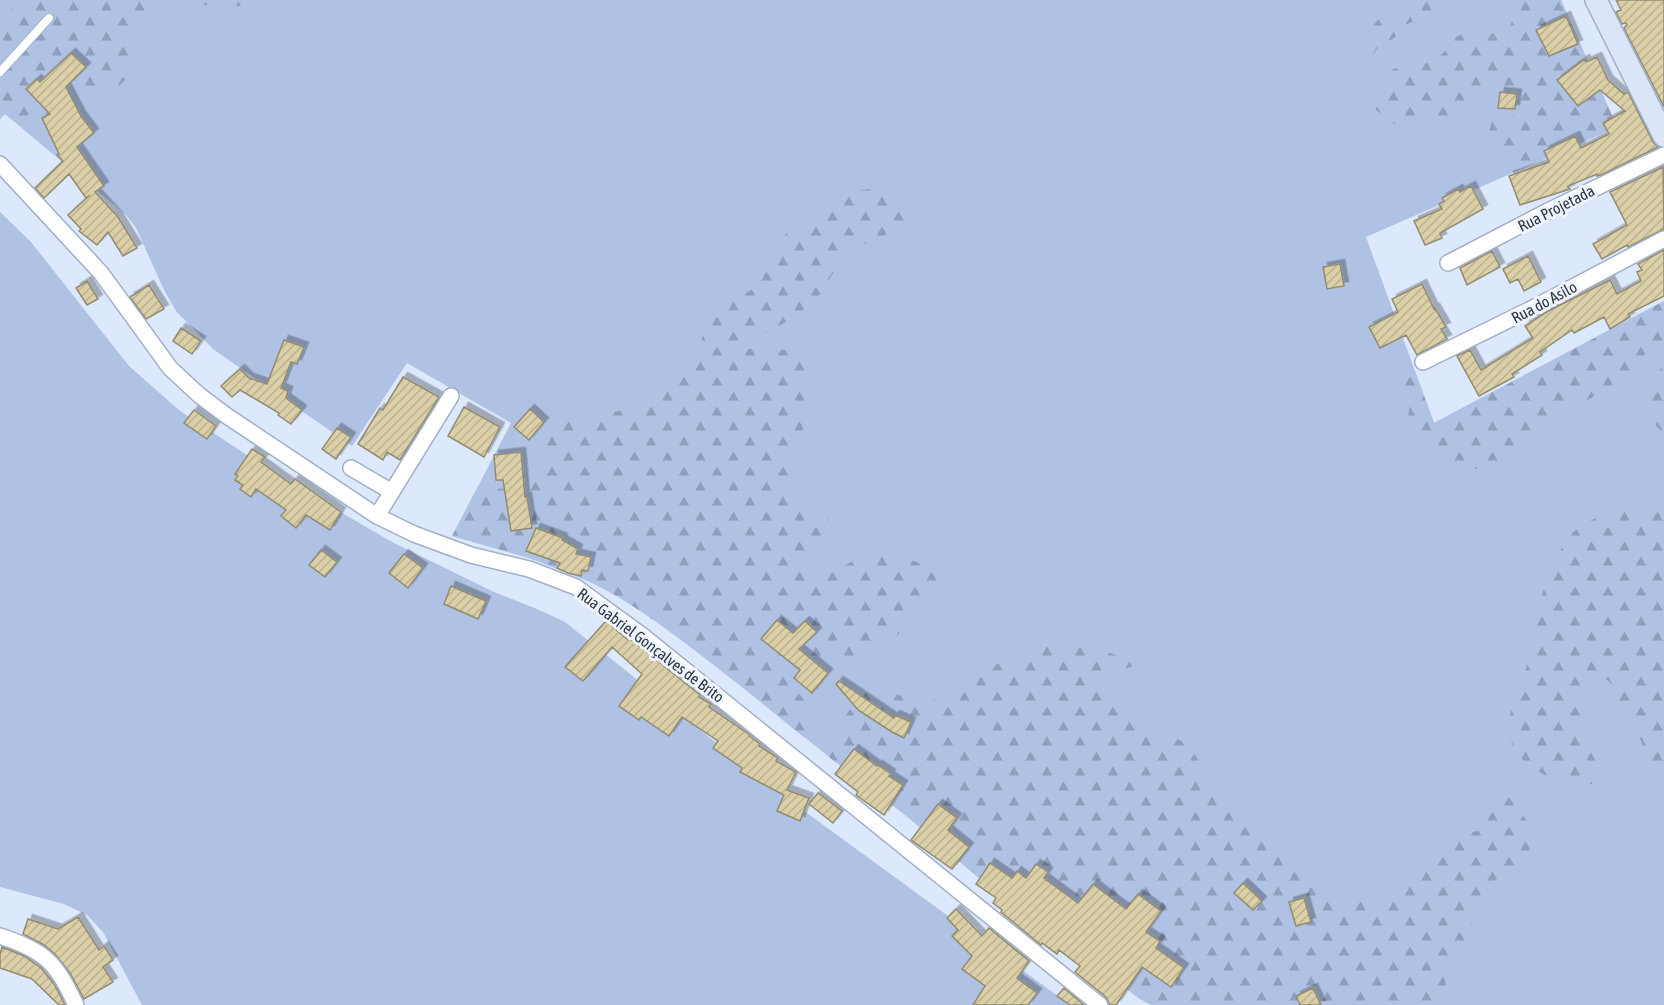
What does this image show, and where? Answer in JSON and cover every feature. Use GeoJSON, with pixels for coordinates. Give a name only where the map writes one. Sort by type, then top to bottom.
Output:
{"type":"FeatureCollection","features":[{"type":"Feature","properties":{"kind":"street"},"geometry":{"type":"LineString","coordinates":[[1596,0],[1664,136]]}},
{"type":"Feature","properties":{"kind":"street","name":"Rua Projetada"},"geometry":{"type":"LineString","coordinates":[[1448,263],[1664,155]]}},
{"type":"Feature","properties":{"kind":"street","name":"Rua Gabriel Gonçalves de Brito"},"geometry":{"type":"LineString","coordinates":[[0,164],[100,273],[170,368],[199,396],[377,516],[414,534],[471,555],[555,578],[595,598],[1100,1005]]}},
{"type":"Feature","properties":{"kind":"street","name":"Rua do Asilo"},"geometry":{"type":"LineString","coordinates":[[1423,362],[1537,306],[1664,239]]}},
{"type":"Feature","properties":{"kind":"street"},"geometry":{"type":"LineString","coordinates":[[377,516],[451,396]]}},
{"type":"Feature","properties":{"kind":"street"},"geometry":{"type":"LineString","coordinates":[[351,468],[392,492]]}},
{"type":"Feature","properties":{"kind":"street"},"geometry":{"type":"LineString","coordinates":[[0,936],[28,947],[48,959],[59,971],[76,1005]]}},
{"type":"Feature","properties":{"kind":"lane"},"geometry":{"type":"LineString","coordinates":[[0,72],[49,18]]}},
{"type":"Feature","properties":{"kind":"green space"},"geometry":{"type":"Polygon","coordinates":[[[0,0],[1561,0],[1617,127],[1366,237],[1434,423],[1664,301],[1664,1005],[1151,1005],[1140,999],[974,874],[909,818],[670,631],[625,600],[590,582],[532,559],[452,536],[511,423],[407,363],[352,446],[213,349],[176,311],[136,228],[126,215],[5,114],[0,119],[0,0]]]}},
{"type":"Feature","properties":{"kind":"green space"},"geometry":{"type":"Polygon","coordinates":[[[13,0],[264,0],[240,6],[178,2],[161,5],[146,16],[132,32],[129,47],[134,65],[130,75],[122,83],[101,92],[81,89],[66,92],[14,121],[5,114],[0,119],[0,27],[10,16],[13,0]]]}},
{"type":"Feature","properties":{"kind":"green space"},"geometry":{"type":"Polygon","coordinates":[[[1416,0],[1462,0],[1405,25],[1394,38],[1378,47],[1369,60],[1359,62],[1353,51],[1356,42],[1359,40],[1369,42],[1376,23],[1381,18],[1416,0]]]}},
{"type":"Feature","properties":{"kind":"green space"},"geometry":{"type":"Polygon","coordinates":[[[1514,0],[1561,0],[1617,127],[1521,169],[1497,154],[1489,140],[1492,120],[1514,114],[1524,105],[1518,94],[1508,87],[1495,84],[1474,88],[1459,117],[1430,121],[1411,129],[1397,126],[1372,107],[1377,93],[1393,69],[1430,62],[1441,55],[1460,35],[1505,31],[1513,16],[1514,0]]]}},
{"type":"Feature","properties":{"kind":"green space"},"geometry":{"type":"Polygon","coordinates":[[[883,188],[895,194],[907,206],[909,225],[871,241],[850,253],[810,305],[738,348],[780,349],[793,352],[800,356],[809,369],[812,386],[811,402],[794,454],[792,489],[803,505],[828,518],[832,529],[828,540],[807,552],[805,563],[816,573],[832,573],[860,557],[880,554],[902,557],[961,577],[921,595],[912,618],[905,628],[878,647],[847,659],[813,657],[801,659],[791,668],[789,680],[791,685],[808,705],[810,711],[810,725],[805,738],[685,643],[619,597],[591,582],[540,562],[452,536],[478,487],[518,488],[535,481],[543,464],[541,447],[548,427],[565,420],[611,413],[629,407],[647,398],[677,373],[696,353],[712,313],[759,283],[773,250],[789,232],[810,218],[827,202],[842,194],[883,188]]]}},
{"type":"Feature","properties":{"kind":"green space"},"geometry":{"type":"Polygon","coordinates":[[[0,212],[31,242],[129,366],[180,411],[282,478],[392,542],[494,592],[565,622],[774,789],[1070,1005],[142,1005],[103,932],[87,915],[64,904],[0,887],[0,212]]]}},
{"type":"Feature","properties":{"kind":"green space"},"geometry":{"type":"Polygon","coordinates":[[[1664,301],[1664,338],[1644,355],[1639,367],[1578,406],[1545,417],[1532,429],[1520,455],[1510,462],[1492,469],[1470,469],[1418,447],[1409,434],[1407,424],[1410,403],[1405,383],[1415,371],[1434,423],[1664,301]]]}},
{"type":"Feature","properties":{"kind":"green space"},"geometry":{"type":"Polygon","coordinates":[[[1664,362],[1664,433],[1653,423],[1651,410],[1658,374],[1664,362]]]}},
{"type":"Feature","properties":{"kind":"green space"},"geometry":{"type":"Polygon","coordinates":[[[1664,499],[1664,779],[1653,780],[1635,727],[1623,709],[1615,702],[1614,686],[1607,680],[1595,681],[1587,694],[1581,718],[1584,740],[1596,760],[1595,776],[1592,784],[1571,786],[1544,775],[1527,764],[1513,747],[1509,730],[1510,715],[1525,673],[1538,608],[1563,546],[1578,528],[1609,514],[1654,504],[1664,499]]]}},
{"type":"Feature","properties":{"kind":"green space"},"geometry":{"type":"Polygon","coordinates":[[[1069,643],[1087,644],[1118,656],[1149,661],[1112,673],[1103,682],[1103,690],[1109,697],[1130,710],[1136,725],[1145,732],[1173,737],[1189,745],[1225,805],[1242,823],[1283,850],[1299,866],[1310,887],[1344,901],[1377,898],[1420,873],[1444,840],[1457,834],[1479,831],[1492,793],[1505,794],[1519,809],[1530,827],[1531,845],[1521,863],[1494,881],[1482,893],[1474,913],[1471,939],[1457,948],[1446,960],[1445,982],[1454,1005],[1151,1005],[974,874],[909,818],[829,757],[848,712],[869,691],[883,689],[918,702],[934,700],[951,693],[990,668],[1009,659],[1038,649],[1069,643]]]}},
{"type":"Feature","properties":{"kind":"building"},"geometry":{"type":"Polygon","coordinates":[[[1616,0],[1664,0],[1664,107],[1624,28],[1626,23],[1622,24],[1616,12],[1621,10],[1616,0]]]}},
{"type":"Feature","properties":{"kind":"building"},"geometry":{"type":"Polygon","coordinates":[[[1566,16],[1578,44],[1549,56],[1536,30],[1566,16]]]}},
{"type":"Feature","properties":{"kind":"building"},"geometry":{"type":"Polygon","coordinates":[[[71,53],[86,67],[66,87],[81,116],[94,133],[77,147],[104,186],[95,192],[118,217],[137,248],[123,256],[108,232],[97,245],[79,231],[81,229],[68,215],[90,195],[86,198],[69,174],[44,198],[35,188],[63,161],[57,155],[59,154],[42,118],[50,114],[26,89],[37,79],[40,82],[71,53]]]}},
{"type":"Feature","properties":{"kind":"building"},"geometry":{"type":"Polygon","coordinates":[[[1597,57],[1608,80],[1624,94],[1628,92],[1653,142],[1658,147],[1601,175],[1597,176],[1597,174],[1568,186],[1570,189],[1520,205],[1509,176],[1549,162],[1544,151],[1575,136],[1581,148],[1609,134],[1603,123],[1625,111],[1600,90],[1578,106],[1557,80],[1585,59],[1586,62],[1597,57]]]}},
{"type":"Feature","properties":{"kind":"building"},"geometry":{"type":"Polygon","coordinates":[[[1500,92],[1517,94],[1515,109],[1498,108],[1500,92]]]}},
{"type":"Feature","properties":{"kind":"building"},"geometry":{"type":"Polygon","coordinates":[[[1663,167],[1664,229],[1602,259],[1593,244],[1627,225],[1610,192],[1663,167]]]}},
{"type":"Feature","properties":{"kind":"building"},"geometry":{"type":"Polygon","coordinates":[[[1471,186],[1483,209],[1440,233],[1442,238],[1425,245],[1414,221],[1442,209],[1439,204],[1444,201],[1442,198],[1458,189],[1460,192],[1471,186]]]}},
{"type":"Feature","properties":{"kind":"building"},"geometry":{"type":"Polygon","coordinates":[[[1664,250],[1664,296],[1628,314],[1630,317],[1610,329],[1604,317],[1574,333],[1572,330],[1540,352],[1542,355],[1512,374],[1514,377],[1479,396],[1457,356],[1470,350],[1481,370],[1533,338],[1525,326],[1548,311],[1610,280],[1617,294],[1641,281],[1637,272],[1642,270],[1638,264],[1664,250]]]}},
{"type":"Feature","properties":{"kind":"building"},"geometry":{"type":"Polygon","coordinates":[[[1492,251],[1500,267],[1467,285],[1460,268],[1492,251]]]}},
{"type":"Feature","properties":{"kind":"building"},"geometry":{"type":"Polygon","coordinates":[[[1528,256],[1541,282],[1524,291],[1518,279],[1510,283],[1503,269],[1528,256]]]}},
{"type":"Feature","properties":{"kind":"building"},"geometry":{"type":"Polygon","coordinates":[[[1340,264],[1344,286],[1327,289],[1323,267],[1340,264]]]}},
{"type":"Feature","properties":{"kind":"building"},"geometry":{"type":"Polygon","coordinates":[[[87,281],[98,299],[87,305],[76,288],[87,281]]]}},
{"type":"Feature","properties":{"kind":"building"},"geometry":{"type":"Polygon","coordinates":[[[1422,284],[1446,327],[1441,329],[1447,339],[1417,355],[1406,335],[1380,348],[1369,327],[1398,312],[1392,299],[1422,284]]]}},
{"type":"Feature","properties":{"kind":"building"},"geometry":{"type":"Polygon","coordinates":[[[149,285],[164,309],[146,319],[130,297],[149,285]]]}},
{"type":"Feature","properties":{"kind":"building"},"geometry":{"type":"Polygon","coordinates":[[[181,328],[201,341],[192,354],[173,341],[181,328]]]}},
{"type":"Feature","properties":{"kind":"building"},"geometry":{"type":"Polygon","coordinates":[[[284,340],[304,347],[297,364],[291,362],[281,388],[288,391],[286,398],[302,410],[291,424],[278,415],[279,413],[240,390],[232,397],[221,386],[240,369],[249,378],[267,384],[284,340]]]}},
{"type":"Feature","properties":{"kind":"building"},"geometry":{"type":"Polygon","coordinates":[[[403,377],[439,397],[400,460],[387,452],[383,460],[358,444],[380,408],[383,410],[403,377]]]}},
{"type":"Feature","properties":{"kind":"building"},"geometry":{"type":"Polygon","coordinates":[[[464,407],[500,427],[484,457],[448,436],[464,407]]]}},
{"type":"Feature","properties":{"kind":"building"},"geometry":{"type":"Polygon","coordinates":[[[530,409],[544,422],[529,440],[514,427],[530,409]]]}},
{"type":"Feature","properties":{"kind":"building"},"geometry":{"type":"Polygon","coordinates":[[[194,410],[216,426],[207,439],[184,423],[194,410]]]}},
{"type":"Feature","properties":{"kind":"building"},"geometry":{"type":"Polygon","coordinates":[[[337,428],[351,437],[336,459],[322,449],[337,428]]]}},
{"type":"Feature","properties":{"kind":"building"},"geometry":{"type":"Polygon","coordinates":[[[252,449],[265,457],[261,462],[291,484],[295,479],[341,512],[330,530],[306,515],[296,528],[281,516],[286,510],[256,489],[251,497],[240,489],[243,485],[235,480],[238,476],[235,474],[252,449]]]}},
{"type":"Feature","properties":{"kind":"building"},"geometry":{"type":"Polygon","coordinates":[[[521,452],[525,497],[527,497],[532,528],[511,531],[503,480],[496,480],[494,455],[521,452]]]}},
{"type":"Feature","properties":{"kind":"building"},"geometry":{"type":"Polygon","coordinates":[[[536,528],[563,538],[562,540],[578,549],[576,554],[591,557],[588,571],[582,570],[581,576],[568,573],[557,568],[560,563],[526,551],[536,528]]]}},
{"type":"Feature","properties":{"kind":"building"},"geometry":{"type":"Polygon","coordinates":[[[321,550],[337,562],[325,577],[309,565],[321,550]]]}},
{"type":"Feature","properties":{"kind":"building"},"geometry":{"type":"Polygon","coordinates":[[[404,554],[423,568],[408,588],[389,573],[404,554]]]}},
{"type":"Feature","properties":{"kind":"building"},"geometry":{"type":"Polygon","coordinates":[[[451,586],[486,601],[478,619],[444,604],[451,586]]]}},
{"type":"Feature","properties":{"kind":"building"},"geometry":{"type":"Polygon","coordinates":[[[777,620],[793,633],[805,621],[817,632],[799,649],[828,673],[812,693],[794,678],[800,670],[761,639],[777,620]]]}},
{"type":"Feature","properties":{"kind":"building"},"geometry":{"type":"Polygon","coordinates":[[[606,621],[700,695],[699,697],[711,704],[709,707],[750,735],[760,744],[759,746],[778,758],[776,761],[796,772],[787,790],[809,798],[800,821],[777,811],[784,795],[740,772],[742,768],[713,748],[718,741],[682,717],[669,736],[641,717],[639,720],[619,706],[642,674],[612,647],[583,681],[565,667],[606,621]]]}},
{"type":"Feature","properties":{"kind":"building"},"geometry":{"type":"Polygon","coordinates":[[[839,681],[894,718],[895,715],[911,722],[904,738],[858,710],[836,684],[839,681]]]}},
{"type":"Feature","properties":{"kind":"building"},"geometry":{"type":"Polygon","coordinates":[[[854,749],[903,785],[884,815],[856,795],[858,792],[835,774],[854,749]]]}},
{"type":"Feature","properties":{"kind":"building"},"geometry":{"type":"Polygon","coordinates":[[[818,793],[842,811],[833,823],[809,804],[818,793]]]}},
{"type":"Feature","properties":{"kind":"building"},"geometry":{"type":"Polygon","coordinates":[[[938,804],[957,818],[948,830],[969,847],[952,869],[911,840],[938,804]]]}},
{"type":"Feature","properties":{"kind":"building"},"geometry":{"type":"Polygon","coordinates":[[[990,863],[1012,878],[1017,871],[1026,878],[1036,864],[1048,872],[1044,878],[1078,903],[1093,884],[1126,909],[1138,894],[1161,911],[1146,932],[1160,941],[1156,948],[1184,968],[1171,987],[1142,967],[1116,1005],[1110,1005],[1106,997],[1075,972],[1080,966],[1059,950],[1057,954],[1042,943],[1041,945],[1001,912],[1002,910],[993,903],[996,898],[976,884],[990,863]]]}},
{"type":"Feature","properties":{"kind":"building"},"geometry":{"type":"Polygon","coordinates":[[[1243,883],[1262,901],[1253,910],[1234,893],[1243,883]]]}},
{"type":"Feature","properties":{"kind":"building"},"geometry":{"type":"Polygon","coordinates":[[[1304,898],[1311,922],[1296,926],[1289,902],[1304,898]]]}},
{"type":"Feature","properties":{"kind":"building"},"geometry":{"type":"Polygon","coordinates":[[[956,909],[982,936],[989,928],[1029,961],[1017,978],[1037,993],[1028,1005],[973,1005],[985,986],[962,969],[972,956],[952,936],[958,930],[947,918],[956,909]]]}},
{"type":"Feature","properties":{"kind":"building"},"geometry":{"type":"Polygon","coordinates":[[[78,917],[99,950],[104,946],[113,960],[103,967],[113,982],[84,999],[70,973],[55,954],[44,945],[23,934],[28,919],[58,929],[78,917]]]}},
{"type":"Feature","properties":{"kind":"building"},"geometry":{"type":"Polygon","coordinates":[[[2,947],[24,956],[41,968],[54,984],[65,1005],[59,1005],[32,979],[0,968],[2,947]]]}},
{"type":"Feature","properties":{"kind":"building"},"geometry":{"type":"Polygon","coordinates":[[[1064,988],[1084,1005],[1070,1005],[1057,996],[1064,988]]]}},
{"type":"Feature","properties":{"kind":"building"},"geometry":{"type":"Polygon","coordinates":[[[1313,988],[1321,1005],[1300,1005],[1296,996],[1313,988]]]}}]}
